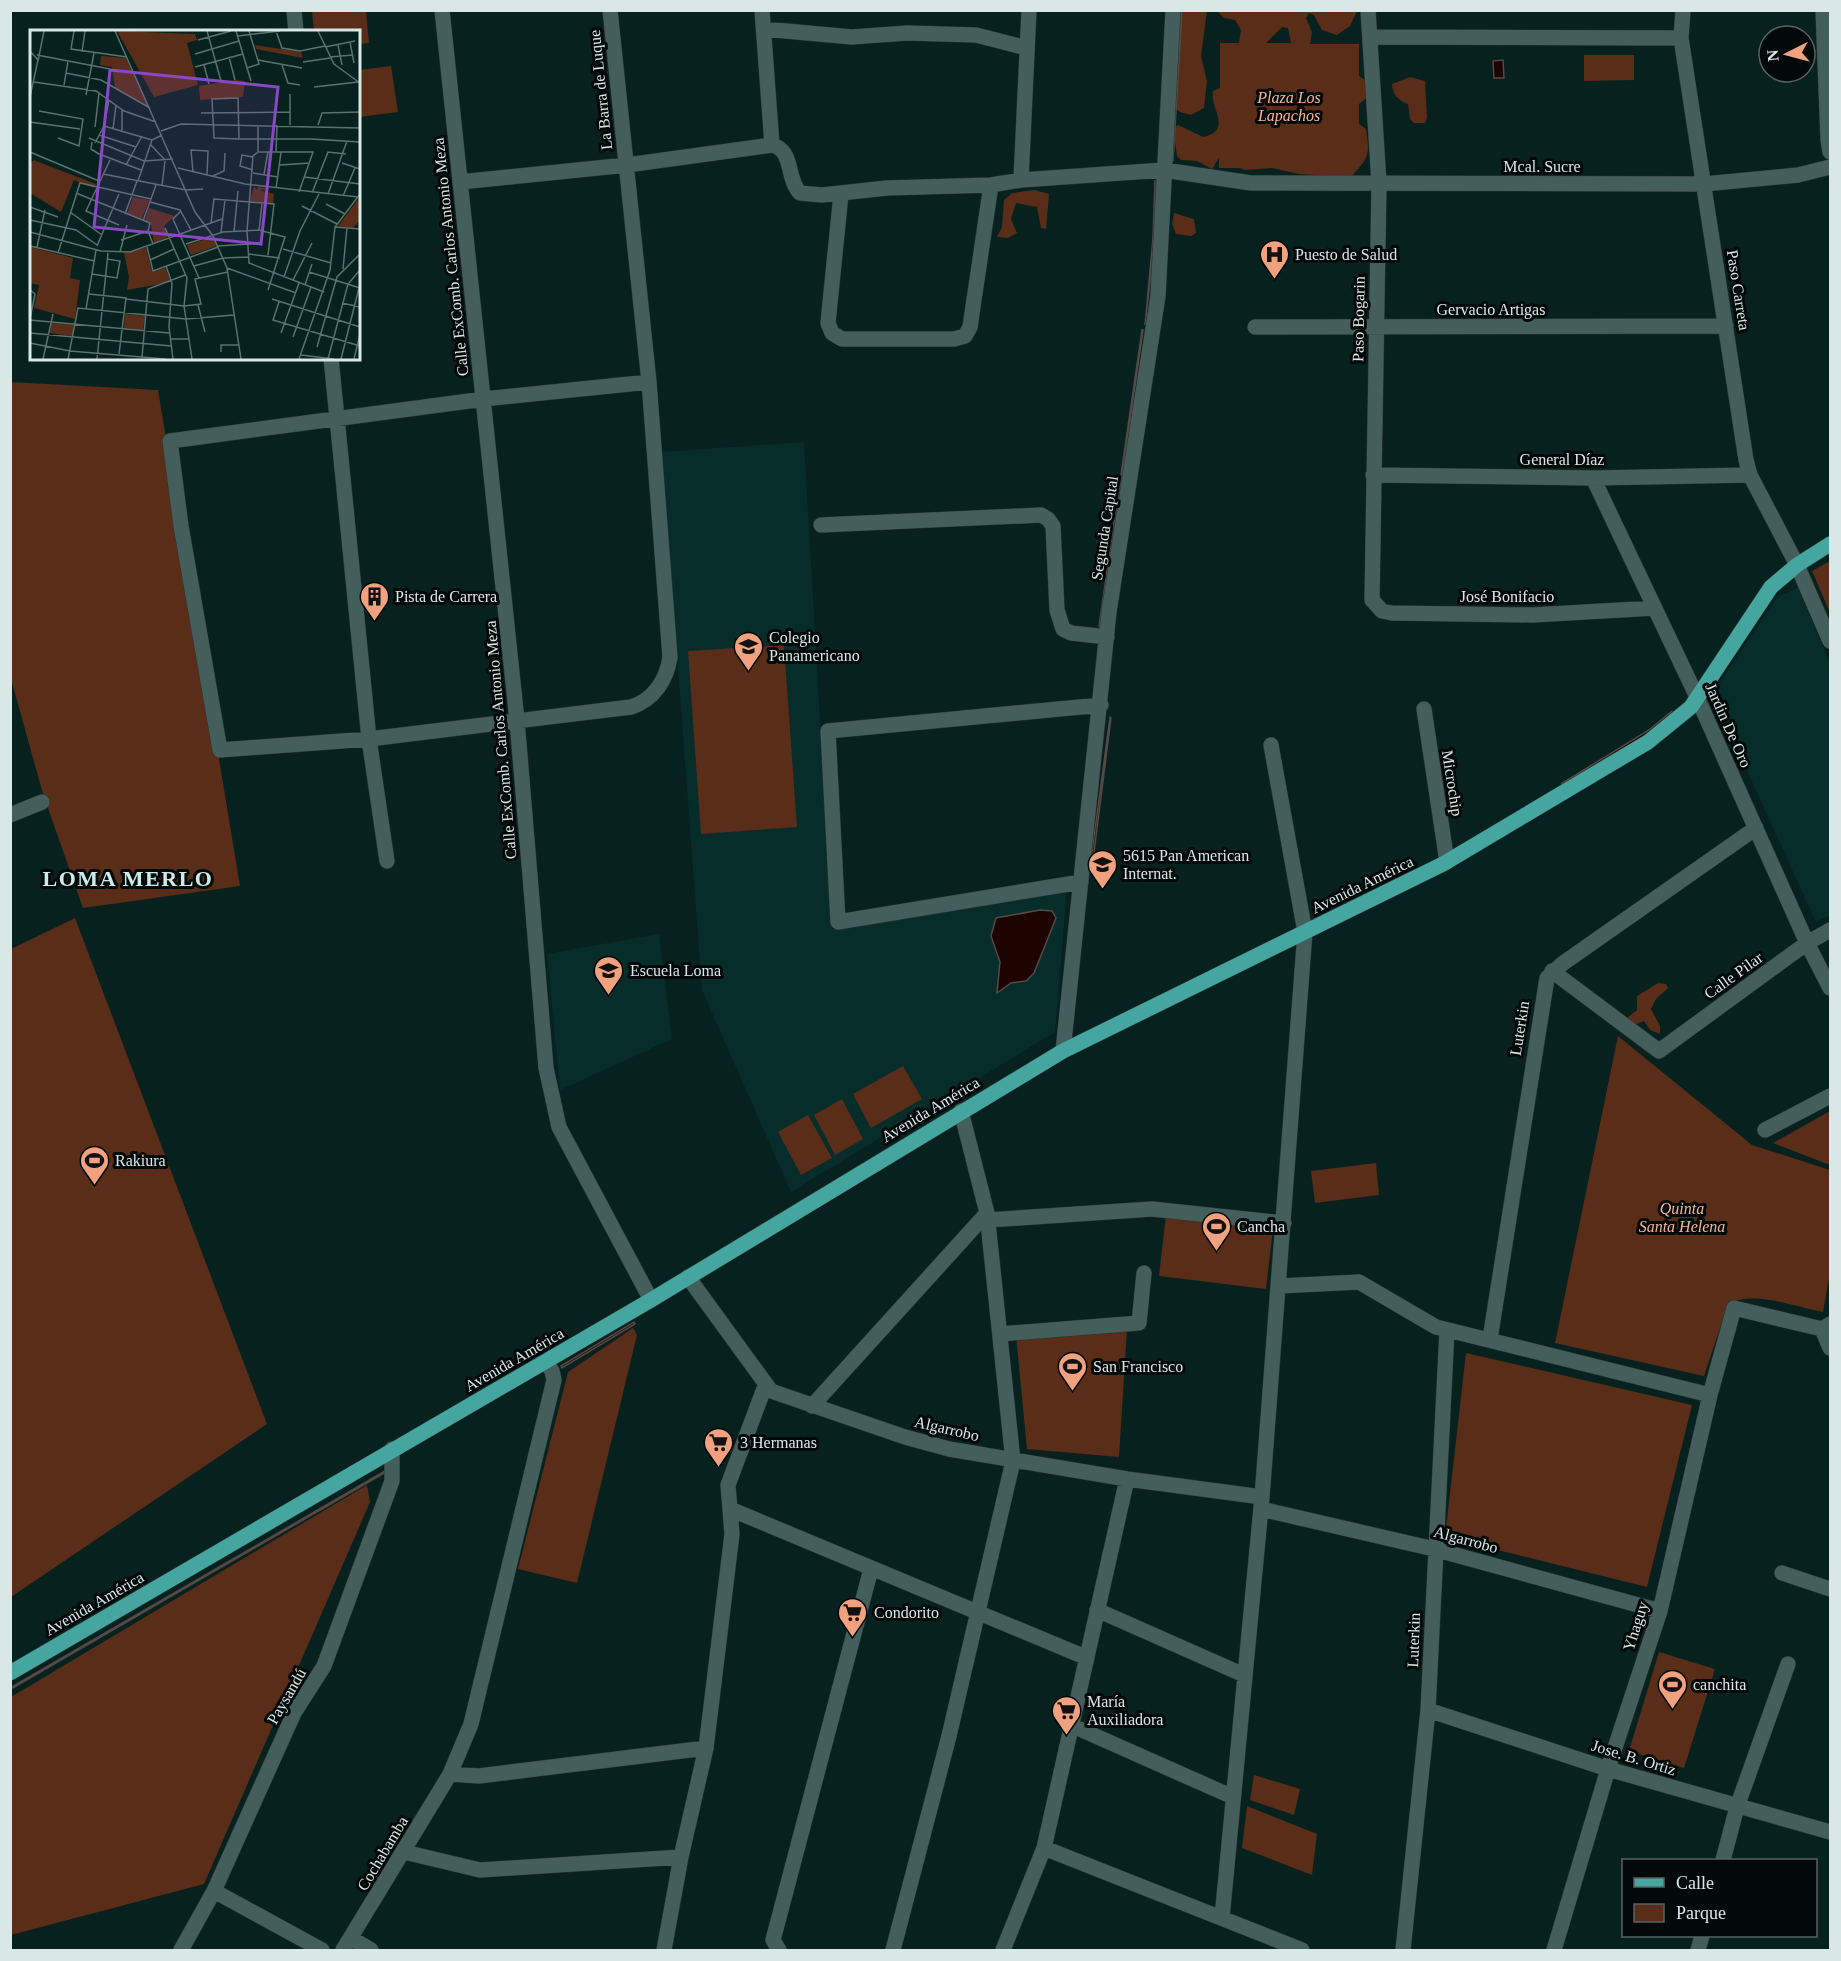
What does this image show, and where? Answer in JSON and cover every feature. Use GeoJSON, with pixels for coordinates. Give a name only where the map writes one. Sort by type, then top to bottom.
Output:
{"type":"FeatureCollection","features":[{"type":"Feature","properties":{"kind":"main road","name":"Avenida América"},"geometry":{"type":"LineString","coordinates":[[10,1673],[651,1300],[1063,1050],[1447,862],[1648,742],[1681,717],[1697,697],[1771,587],[1797,565],[1830,544]]}},
{"type":"Feature","properties":{"kind":"street"},"geometry":{"type":"LineString","coordinates":[[294,10],[296,30]]}},
{"type":"Feature","properties":{"kind":"street","name":"Calle ExComb. Carlos Antonio Meza"},"geometry":{"type":"LineString","coordinates":[[442,10],[517,720],[546,1068],[553,1109],[559,1127],[651,1300]]}},
{"type":"Feature","properties":{"kind":"street","name":"La Barra de Luque"},"geometry":{"type":"LineString","coordinates":[[338,419],[170,441],[181,526],[220,750],[369,739],[638,705],[654,692],[668,671],[670,657],[649,382],[610,10]]}},
{"type":"Feature","properties":{"kind":"street"},"geometry":{"type":"LineString","coordinates":[[460,182],[627,165],[772,145],[762,10]]}},
{"type":"Feature","properties":{"kind":"street"},"geometry":{"type":"LineString","coordinates":[[1021,180],[1029,10]]}},
{"type":"Feature","properties":{"kind":"street","name":"Segunda Capital"},"geometry":{"type":"LineString","coordinates":[[1063,1050],[1107,637],[1158,296],[1173,10]]}},
{"type":"Feature","properties":{"kind":"street","name":"Paso Bogarin"},"geometry":{"type":"LineString","coordinates":[[1368,10],[1379,183],[1371,592]]}},
{"type":"Feature","properties":{"kind":"street","name":"Paso Carreta"},"geometry":{"type":"LineString","coordinates":[[1683,10],[1681,38],[1750,475],[1797,565],[1830,641]]}},
{"type":"Feature","properties":{"kind":"street"},"geometry":{"type":"LineString","coordinates":[[1822,10],[1830,152]]}},
{"type":"Feature","properties":{"kind":"street"},"geometry":{"type":"LineString","coordinates":[[765,29],[852,37],[908,33],[976,35],[1027,48]]}},
{"type":"Feature","properties":{"kind":"street"},"geometry":{"type":"LineString","coordinates":[[1370,37],[1681,38]]}},
{"type":"Feature","properties":{"kind":"street","name":"Mcal. Sucre"},"geometry":{"type":"LineString","coordinates":[[772,145],[780,147],[785,152],[791,184],[800,193],[841,194],[887,188],[991,185],[1021,180],[1164,170],[1251,183],[1704,184],[1797,175],[1830,167]]}},
{"type":"Feature","properties":{"kind":"street"},"geometry":{"type":"LineString","coordinates":[[841,194],[828,323],[832,333],[842,339],[954,339],[965,336],[970,327],[991,185]]}},
{"type":"Feature","properties":{"kind":"street","name":"Gervacio Artigas"},"geometry":{"type":"LineString","coordinates":[[1255,327],[1726,326]]}},
{"type":"Feature","properties":{"kind":"street"},"geometry":{"type":"LineString","coordinates":[[331,360],[369,739],[387,861]]}},
{"type":"Feature","properties":{"kind":"street"},"geometry":{"type":"LineString","coordinates":[[338,419],[484,399],[649,382]]}},
{"type":"Feature","properties":{"kind":"street","name":"General Díaz"},"geometry":{"type":"LineString","coordinates":[[1373,475],[1593,478],[1750,475]]}},
{"type":"Feature","properties":{"kind":"street","name":"Jardin De Oro"},"geometry":{"type":"LineString","coordinates":[[1593,478],[1697,697],[1807,943],[1830,988]]}},
{"type":"Feature","properties":{"kind":"street"},"geometry":{"type":"LineString","coordinates":[[821,525],[1041,515],[1053,526],[1057,610],[1063,630],[1107,637]]}},
{"type":"Feature","properties":{"kind":"street","name":"José Bonifacio"},"geometry":{"type":"LineString","coordinates":[[1371,592],[1375,606],[1392,613],[1533,615],[1655,608]]}},
{"type":"Feature","properties":{"kind":"street"},"geometry":{"type":"LineString","coordinates":[[1081,882],[838,922],[828,731],[1101,705]]}},
{"type":"Feature","properties":{"kind":"street","name":"Microchip"},"geometry":{"type":"LineString","coordinates":[[1424,709],[1447,862]]}},
{"type":"Feature","properties":{"kind":"street"},"geometry":{"type":"LineString","coordinates":[[1222,1918],[1261,1503],[1305,932],[1271,745]]}},
{"type":"Feature","properties":{"kind":"street"},"geometry":{"type":"LineString","coordinates":[[10,815],[42,802]]}},
{"type":"Feature","properties":{"kind":"street"},"geometry":{"type":"LineString","coordinates":[[1552,972],[1756,828]]}},
{"type":"Feature","properties":{"kind":"street","name":"Calle Pilar"},"geometry":{"type":"LineString","coordinates":[[1552,972],[1659,1051],[1807,943],[1830,930]]}},
{"type":"Feature","properties":{"kind":"street","name":"Luterkin"},"geometry":{"type":"LineString","coordinates":[[1490,1339],[1542,996],[1552,972]]}},
{"type":"Feature","properties":{"kind":"street"},"geometry":{"type":"LineString","coordinates":[[1765,1130],[1830,1096]]}},
{"type":"Feature","properties":{"kind":"street"},"geometry":{"type":"LineString","coordinates":[[893,1950],[949,1736],[1013,1461],[987,1217],[962,1111]]}},
{"type":"Feature","properties":{"kind":"street"},"geometry":{"type":"LineString","coordinates":[[812,1406],[987,1217],[1152,1209],[1284,1223]]}},
{"type":"Feature","properties":{"kind":"street"},"geometry":{"type":"LineString","coordinates":[[1000,1334],[1138,1323],[1144,1273]]}},
{"type":"Feature","properties":{"kind":"street"},"geometry":{"type":"LineString","coordinates":[[664,1950],[681,1857],[706,1748],[732,1534],[728,1485],[765,1386],[688,1277]]}},
{"type":"Feature","properties":{"kind":"street"},"geometry":{"type":"LineString","coordinates":[[1279,1286],[1359,1282],[1436,1327],[1710,1395]]}},
{"type":"Feature","properties":{"kind":"street","name":"Yhaguy"},"geometry":{"type":"LineString","coordinates":[[1554,1950],[1608,1769],[1660,1611],[1710,1395],[1734,1308],[1826,1327]]}},
{"type":"Feature","properties":{"kind":"street"},"geometry":{"type":"LineString","coordinates":[[1826,1327],[1830,1348]]}},
{"type":"Feature","properties":{"kind":"street","name":"Luterkin"},"geometry":{"type":"LineString","coordinates":[[1403,1950],[1428,1710],[1434,1549],[1447,1330]]}},
{"type":"Feature","properties":{"kind":"street","name":"Cochabamba"},"geometry":{"type":"LineString","coordinates":[[347,1944],[450,1774],[471,1724],[554,1380],[552,1371],[546,1362]]}},
{"type":"Feature","properties":{"kind":"street","name":"Algarrobo"},"geometry":{"type":"LineString","coordinates":[[765,1386],[812,1406],[949,1449],[1261,1503],[1660,1611]]}},
{"type":"Feature","properties":{"kind":"street","name":"Paysandú"},"geometry":{"type":"LineString","coordinates":[[181,1950],[214,1891],[294,1713],[324,1666],[392,1481],[392,1449]]}},
{"type":"Feature","properties":{"kind":"street"},"geometry":{"type":"LineString","coordinates":[[1003,1950],[1044,1848],[1073,1726],[1085,1657],[1127,1479]]}},
{"type":"Feature","properties":{"kind":"street"},"geometry":{"type":"LineString","coordinates":[[730,1509],[1085,1657]]}},
{"type":"Feature","properties":{"kind":"street"},"geometry":{"type":"LineString","coordinates":[[779,1950],[773,1940],[871,1569]]}},
{"type":"Feature","properties":{"kind":"street"},"geometry":{"type":"LineString","coordinates":[[1782,1573],[1830,1589]]}},
{"type":"Feature","properties":{"kind":"street"},"geometry":{"type":"LineString","coordinates":[[1097,1610],[1245,1675]]}},
{"type":"Feature","properties":{"kind":"street"},"geometry":{"type":"LineString","coordinates":[[1723,1859],[1737,1807],[1788,1664]]}},
{"type":"Feature","properties":{"kind":"street","name":"Jose. B. Ortiz"},"geometry":{"type":"LineString","coordinates":[[1428,1710],[1608,1769],[1830,1832]]}},
{"type":"Feature","properties":{"kind":"street"},"geometry":{"type":"LineString","coordinates":[[1073,1726],[1233,1797]]}},
{"type":"Feature","properties":{"kind":"street"},"geometry":{"type":"LineString","coordinates":[[450,1774],[479,1776],[706,1748]]}},
{"type":"Feature","properties":{"kind":"street"},"geometry":{"type":"LineString","coordinates":[[1044,1848],[1300,1950]]}},
{"type":"Feature","properties":{"kind":"street"},"geometry":{"type":"LineString","coordinates":[[404,1852],[480,1870],[681,1857]]}},
{"type":"Feature","properties":{"kind":"street"},"geometry":{"type":"LineString","coordinates":[[214,1891],[322,1950]]}},
{"type":"Feature","properties":{"kind":"street"},"geometry":{"type":"LineString","coordinates":[[347,1944],[371,1950]]}},
{"type":"Feature","properties":{"kind":"shaded area"},"geometry":{"type":"Polygon","coordinates":[[[1181,11],[1182,11],[1173,161],[1181,11]]]}},
{"type":"Feature","properties":{"kind":"shaded area"},"geometry":{"type":"Polygon","coordinates":[[[1503,60],[1504,78],[1494,78],[1493,61],[1503,60]]]}},
{"type":"Feature","properties":{"kind":"shaded area"},"geometry":{"type":"Polygon","coordinates":[[[1155,180],[1155,238],[1145,325],[1153,238],[1155,180]]]}},
{"type":"Feature","properties":{"kind":"shaded area"},"geometry":{"type":"Polygon","coordinates":[[[1142,330],[1101,626],[1099,626],[1142,330]]]}},
{"type":"Feature","properties":{"kind":"shaded area","name":"Colegio Panamericano"},"geometry":{"type":"Polygon","coordinates":[[[804,442],[832,929],[1067,889],[1055,1032],[791,1192],[702,990],[662,452],[804,442]]]}},
{"type":"Feature","properties":{"kind":"shaded area"},"geometry":{"type":"Polygon","coordinates":[[[1798,588],[1830,663],[1830,915],[1816,922],[1712,694],[1778,596],[1798,588]]]}},
{"type":"Feature","properties":{"kind":"shaded area"},"geometry":{"type":"Polygon","coordinates":[[[1672,711],[1666,719],[1639,739],[1561,784],[1649,730],[1672,711]]]}},
{"type":"Feature","properties":{"kind":"shaded area"},"geometry":{"type":"Polygon","coordinates":[[[1110,717],[1093,860],[1091,860],[1110,717]]]}},
{"type":"Feature","properties":{"kind":"shaded area"},"geometry":{"type":"Polygon","coordinates":[[[1040,910],[1052,911],[1056,918],[1034,973],[1026,981],[1011,983],[997,993],[1000,962],[991,936],[996,918],[1040,910]]]}},
{"type":"Feature","properties":{"kind":"shaded area","name":"Escuela Loma"},"geometry":{"type":"Polygon","coordinates":[[[659,934],[672,1039],[560,1090],[547,954],[659,934]]]}},
{"type":"Feature","properties":{"kind":"shaded area"},"geometry":{"type":"Polygon","coordinates":[[[634,1322],[635,1324],[562,1368],[561,1366],[634,1322]]]}},
{"type":"Feature","properties":{"kind":"shaded area"},"geometry":{"type":"Polygon","coordinates":[[[385,1471],[386,1472],[10,1688],[385,1471]]]}},
{"type":"Feature","properties":{"kind":"green space"},"geometry":{"type":"Polygon","coordinates":[[[312,11],[366,11],[369,43],[360,44],[360,30],[314,30],[312,11]]]}},
{"type":"Feature","properties":{"kind":"green space"},"geometry":{"type":"Polygon","coordinates":[[[1183,11],[1207,11],[1201,56],[1207,81],[1204,108],[1191,115],[1180,112],[1174,107],[1175,56],[1183,11]]]}},
{"type":"Feature","properties":{"kind":"green space","name":"Plaza Los Lapachos"},"geometry":{"type":"Polygon","coordinates":[[[1217,11],[1357,11],[1350,26],[1337,35],[1322,30],[1314,15],[1309,13],[1306,18],[1312,32],[1310,44],[1359,44],[1359,76],[1365,80],[1369,96],[1359,104],[1359,124],[1366,129],[1368,151],[1362,165],[1351,177],[1299,174],[1272,168],[1245,170],[1219,168],[1219,158],[1212,169],[1197,161],[1181,160],[1177,156],[1173,128],[1178,125],[1203,137],[1212,134],[1219,124],[1213,91],[1220,88],[1220,43],[1239,43],[1241,30],[1235,20],[1224,18],[1217,11]],[[1282,27],[1266,43],[1291,43],[1288,28],[1282,27]]]}},
{"type":"Feature","properties":{"kind":"green space"},"geometry":{"type":"Polygon","coordinates":[[[1584,55],[1634,55],[1634,80],[1584,81],[1584,55]]]}},
{"type":"Feature","properties":{"kind":"green space"},"geometry":{"type":"Polygon","coordinates":[[[391,66],[398,112],[360,117],[360,70],[391,66]]]}},
{"type":"Feature","properties":{"kind":"green space"},"geometry":{"type":"Polygon","coordinates":[[[1410,77],[1425,81],[1427,118],[1425,123],[1414,123],[1410,119],[1408,104],[1399,99],[1393,91],[1392,84],[1410,77]]]}},
{"type":"Feature","properties":{"kind":"green space"},"geometry":{"type":"Polygon","coordinates":[[[1034,190],[1049,194],[1046,229],[1041,228],[1037,207],[1016,203],[1011,219],[1017,233],[1008,238],[997,237],[1002,227],[1004,200],[1012,193],[1034,190]]]}},
{"type":"Feature","properties":{"kind":"green space"},"geometry":{"type":"Polygon","coordinates":[[[1174,213],[1194,219],[1196,233],[1191,236],[1176,234],[1172,224],[1174,213]]]}},
{"type":"Feature","properties":{"kind":"green space"},"geometry":{"type":"Polygon","coordinates":[[[10,382],[158,390],[240,886],[83,908],[43,794],[11,679],[10,382]]]}},
{"type":"Feature","properties":{"kind":"green space"},"geometry":{"type":"Polygon","coordinates":[[[1830,561],[1830,613],[1812,571],[1830,561]]]}},
{"type":"Feature","properties":{"kind":"green space"},"geometry":{"type":"Polygon","coordinates":[[[784,645],[797,827],[701,834],[688,651],[784,645]]]}},
{"type":"Feature","properties":{"kind":"green space","name":"Rakiura"},"geometry":{"type":"Polygon","coordinates":[[[75,918],[267,1424],[11,1597],[11,949],[75,918]]]}},
{"type":"Feature","properties":{"kind":"green space"},"geometry":{"type":"Polygon","coordinates":[[[1658,983],[1666,984],[1668,988],[1656,999],[1651,1009],[1660,1026],[1660,1034],[1650,1030],[1644,1021],[1634,1025],[1627,1018],[1637,1010],[1637,996],[1658,983]]]}},
{"type":"Feature","properties":{"kind":"green space","name":"Quinta Santa Helena"},"geometry":{"type":"Polygon","coordinates":[[[1618,1036],[1752,1145],[1830,1170],[1830,1273],[1823,1312],[1763,1299],[1739,1300],[1728,1304],[1704,1376],[1555,1343],[1618,1036]]]}},
{"type":"Feature","properties":{"kind":"green space"},"geometry":{"type":"Polygon","coordinates":[[[903,1066],[922,1099],[871,1128],[853,1094],[903,1066]]]}},
{"type":"Feature","properties":{"kind":"green space"},"geometry":{"type":"Polygon","coordinates":[[[842,1099],[863,1139],[835,1155],[814,1115],[842,1099]]]}},
{"type":"Feature","properties":{"kind":"green space"},"geometry":{"type":"Polygon","coordinates":[[[1830,1111],[1830,1165],[1773,1143],[1830,1111]]]}},
{"type":"Feature","properties":{"kind":"green space"},"geometry":{"type":"Polygon","coordinates":[[[808,1115],[832,1158],[801,1175],[778,1132],[808,1115]]]}},
{"type":"Feature","properties":{"kind":"green space"},"geometry":{"type":"Polygon","coordinates":[[[1376,1163],[1379,1195],[1315,1203],[1311,1171],[1376,1163]]]}},
{"type":"Feature","properties":{"kind":"green space","name":"Cancha"},"geometry":{"type":"Polygon","coordinates":[[[1166,1215],[1273,1228],[1266,1289],[1159,1276],[1166,1215]]]}},
{"type":"Feature","properties":{"kind":"green space"},"geometry":{"type":"Polygon","coordinates":[[[633,1328],[637,1335],[577,1583],[518,1569],[568,1372],[633,1328]]]}},
{"type":"Feature","properties":{"kind":"green space","name":"San Francisco"},"geometry":{"type":"Polygon","coordinates":[[[1127,1329],[1119,1457],[1027,1449],[1016,1336],[1127,1329]]]}},
{"type":"Feature","properties":{"kind":"green space"},"geometry":{"type":"Polygon","coordinates":[[[1466,1353],[1692,1405],[1647,1587],[1445,1537],[1466,1353]]]}},
{"type":"Feature","properties":{"kind":"green space"},"geometry":{"type":"Polygon","coordinates":[[[367,1485],[370,1502],[204,1884],[11,1935],[11,1697],[367,1485]]]}},
{"type":"Feature","properties":{"kind":"green space","name":"canchita"},"geometry":{"type":"Polygon","coordinates":[[[1659,1652],[1715,1669],[1684,1768],[1629,1751],[1659,1652]]]}},
{"type":"Feature","properties":{"kind":"green space"},"geometry":{"type":"Polygon","coordinates":[[[1254,1775],[1300,1789],[1294,1815],[1250,1800],[1254,1775]]]}},
{"type":"Feature","properties":{"kind":"green space"},"geometry":{"type":"Polygon","coordinates":[[[1247,1806],[1317,1834],[1312,1875],[1242,1848],[1247,1806]]]}},
{"type":"Feature","properties":{"kind":"place","name":"Puesto de Salud"},"geometry":{"type":"Point","coordinates":[1274,280]}},
{"type":"Feature","properties":{"kind":"place","name":"Pista de Carrera"},"geometry":{"type":"Point","coordinates":[374,622]}},
{"type":"Feature","properties":{"kind":"place","name":"Colegio Panamericano"},"geometry":{"type":"Point","coordinates":[748,672]}},
{"type":"Feature","properties":{"kind":"place","name":"5615 Pan American Internat."},"geometry":{"type":"Point","coordinates":[1102,890]}},
{"type":"Feature","properties":{"kind":"place","name":"Escuela Loma"},"geometry":{"type":"Point","coordinates":[609,996]}},
{"type":"Feature","properties":{"kind":"place","name":"Rakiura"},"geometry":{"type":"Point","coordinates":[94,1186]}},
{"type":"Feature","properties":{"kind":"place","name":"Cancha"},"geometry":{"type":"Point","coordinates":[1216,1252]}},
{"type":"Feature","properties":{"kind":"place","name":"San Francisco"},"geometry":{"type":"Point","coordinates":[1072,1392]}},
{"type":"Feature","properties":{"kind":"place","name":"3 Hermanas"},"geometry":{"type":"Point","coordinates":[719,1468]}},
{"type":"Feature","properties":{"kind":"place","name":"Condorito"},"geometry":{"type":"Point","coordinates":[853,1638]}},
{"type":"Feature","properties":{"kind":"place","name":"canchita"},"geometry":{"type":"Point","coordinates":[1672,1710]}},
{"type":"Feature","properties":{"kind":"place","name":"María Auxiliadora"},"geometry":{"type":"Point","coordinates":[1066,1736]}},
{"type":"Feature","properties":{"kind":"district","name":"LOMA MERLO"},"geometry":{"type":"Point","coordinates":[128,878]}}]}
